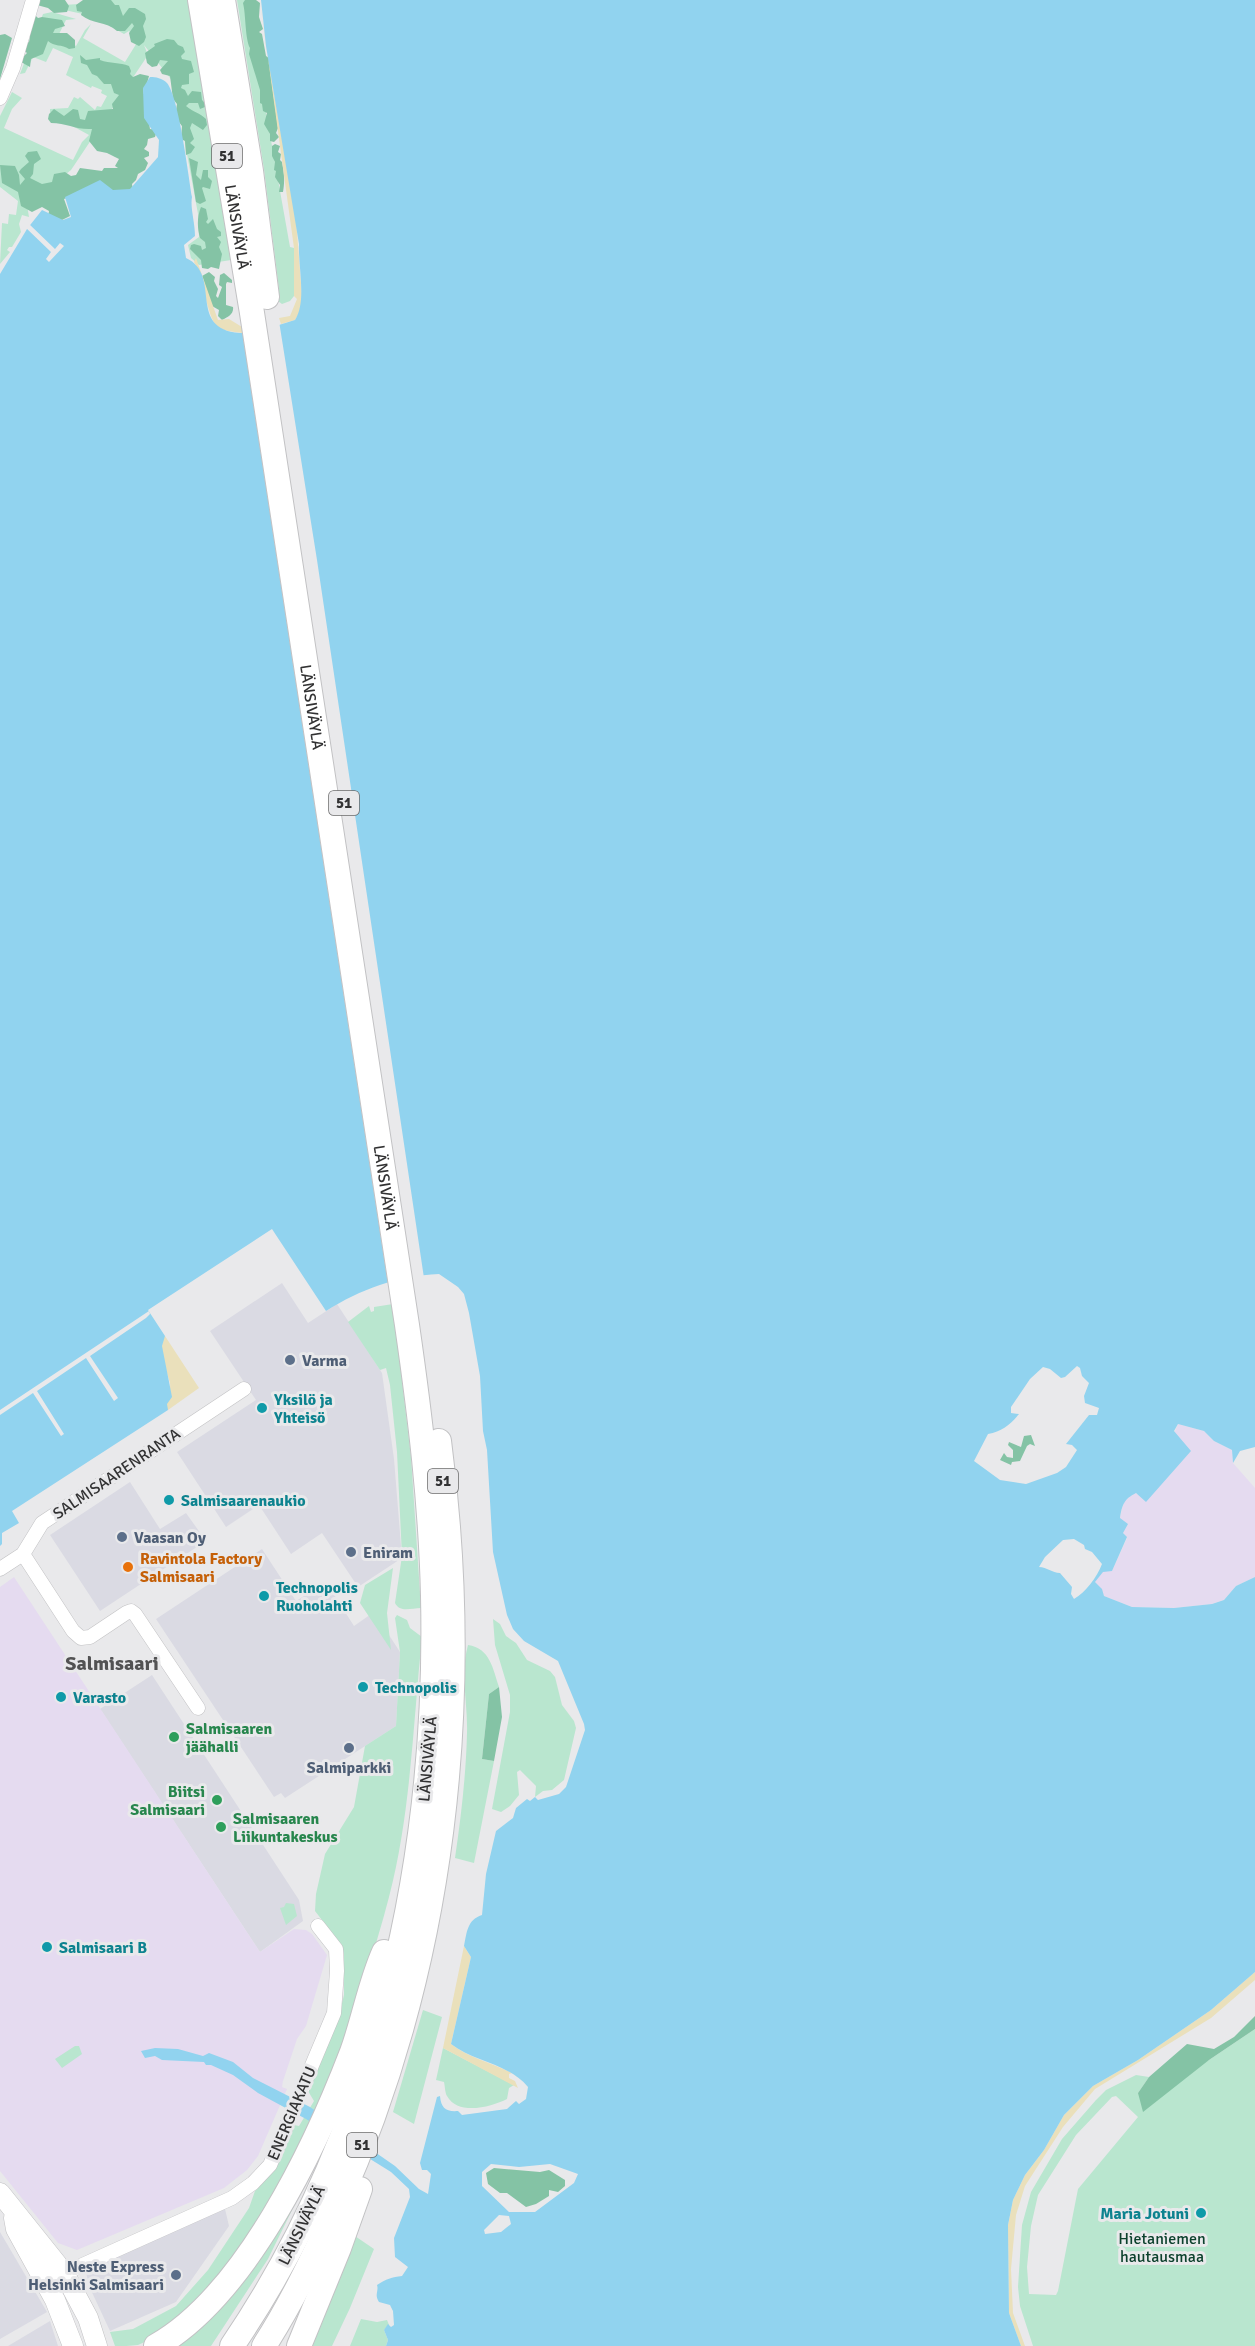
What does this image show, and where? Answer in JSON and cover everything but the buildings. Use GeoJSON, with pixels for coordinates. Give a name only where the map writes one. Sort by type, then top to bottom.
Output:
{"type":"FeatureCollection","features":[{"type":"Feature","properties":{"kind":"highway","name":"LÄNSIVÄYLÄ"},"geometry":{"type":"LineString","coordinates":[[200,0],[260,311],[411,1297],[440,1450],[452,1597],[453,1687],[442,1836],[431,1901],[409,2002],[392,2066],[350,2176],[300,2283],[264,2346]]}},
{"type":"Feature","properties":{"kind":"highway","name":"LÄNSIVÄYLÄ"},"geometry":{"type":"LineString","coordinates":[[223,0],[250,171],[260,311]]}},
{"type":"Feature","properties":{"kind":"highway","name":"LÄNSIVÄYLÄ"},"geometry":{"type":"LineString","coordinates":[[232,2346],[261,2302],[306,2220],[351,2114],[388,1997],[409,1898],[427,1773],[433,1661],[433,1596],[425,1461],[411,1297]]}},
{"type":"Feature","properties":{"kind":"highway"},"geometry":{"type":"LineString","coordinates":[[156,2346],[172,2337],[215,2298],[244,2261],[286,2194],[326,2113],[362,2022],[382,1957],[409,1898]]}},
{"type":"Feature","properties":{"kind":"highway"},"geometry":{"type":"LineString","coordinates":[[299,2346],[339,2248],[370,2161],[392,2091],[409,2002]]}},
{"type":"Feature","properties":{"kind":"main road"},"geometry":{"type":"LineString","coordinates":[[0,2193],[53,2256],[64,2273],[88,2318],[97,2346]]}},
{"type":"Feature","properties":{"kind":"main road"},"geometry":{"type":"LineString","coordinates":[[12,2209],[16,2229],[45,2282],[73,2346]]}},
{"type":"Feature","properties":{"kind":"street"},"geometry":{"type":"LineString","coordinates":[[0,98],[13,68],[33,0]]}},
{"type":"Feature","properties":{"kind":"street","name":"SALMISAARENRANTA"},"geometry":{"type":"LineString","coordinates":[[0,1569],[23,1554],[42,1522],[244,1389]]}},
{"type":"Feature","properties":{"kind":"street"},"geometry":{"type":"LineString","coordinates":[[23,1554],[81,1638],[90,1637],[126,1613],[131,1611],[135,1614],[198,1708]]}},
{"type":"Feature","properties":{"kind":"street","name":"ENERGIAKATU"},"geometry":{"type":"LineString","coordinates":[[45,2282],[232,2198],[245,2190],[270,2164],[334,2013],[336,1949],[333,1942],[318,1926]]}},
{"type":"Feature","properties":{"kind":"shaded area"},"geometry":{"type":"Polygon","coordinates":[[[282,1283],[308,1323],[337,1304],[382,1373],[394,1459],[402,1558],[358,1587],[322,1533],[291,1554],[259,1505],[226,1527],[177,1452],[256,1400],[210,1331],[282,1283]]]}},
{"type":"Feature","properties":{"kind":"shaded area"},"geometry":{"type":"Polygon","coordinates":[[[1178,1424],[1204,1431],[1214,1441],[1232,1450],[1233,1463],[1255,1488],[1255,1577],[1236,1586],[1224,1600],[1212,1604],[1174,1608],[1132,1607],[1104,1596],[1095,1582],[1103,1571],[1112,1571],[1127,1538],[1123,1533],[1120,1518],[1123,1504],[1127,1497],[1136,1493],[1146,1501],[1178,1424]]]}},
{"type":"Feature","properties":{"kind":"shaded area"},"geometry":{"type":"Polygon","coordinates":[[[130,1482],[160,1529],[186,1513],[206,1541],[100,1611],[50,1535],[130,1482]]]}},
{"type":"Feature","properties":{"kind":"shaded area"},"geometry":{"type":"Polygon","coordinates":[[[262,1549],[296,1601],[326,1582],[354,1626],[374,1612],[400,1652],[396,1726],[285,1798],[281,1793],[274,1797],[156,1619],[262,1549]]]}},
{"type":"Feature","properties":{"kind":"shaded area"},"geometry":{"type":"Polygon","coordinates":[[[14,1577],[260,1952],[294,1929],[306,1930],[312,1934],[327,1955],[306,2026],[297,2039],[283,2081],[282,2087],[287,2089],[258,2156],[247,2170],[224,2188],[77,2250],[58,2243],[0,2171],[0,1587],[14,1577]]]}},
{"type":"Feature","properties":{"kind":"shaded area","name":"Salmisaaren Liikuntakeskus"},"geometry":{"type":"Polygon","coordinates":[[[152,1675],[299,1900],[303,1921],[260,1952],[100,1709],[152,1675]]]}},
{"type":"Feature","properties":{"kind":"shaded area"},"geometry":{"type":"Polygon","coordinates":[[[225,2209],[229,2226],[176,2302],[110,2331],[89,2286],[86,2272],[94,2265],[225,2209]]]}},
{"type":"Feature","properties":{"kind":"shaded area"},"geometry":{"type":"Polygon","coordinates":[[[0,2232],[47,2312],[0,2339],[0,2232]]]}},
{"type":"Feature","properties":{"kind":"shaded area"},"geometry":{"type":"Polygon","coordinates":[[[50,2321],[58,2346],[8,2346],[50,2321]]]}},
{"type":"Feature","properties":{"kind":"green space"},"geometry":{"type":"Polygon","coordinates":[[[38,0],[65,0],[69,6],[67,12],[54,13],[48,8],[37,5],[38,0]]]}},
{"type":"Feature","properties":{"kind":"green space"},"geometry":{"type":"Polygon","coordinates":[[[83,0],[111,0],[115,5],[119,5],[123,16],[129,8],[135,8],[145,14],[146,19],[143,26],[146,37],[144,42],[139,46],[131,42],[129,33],[134,26],[132,23],[125,31],[117,31],[81,15],[82,12],[77,11],[76,5],[83,0]]]}},
{"type":"Feature","properties":{"kind":"green space"},"geometry":{"type":"Polygon","coordinates":[[[93,0],[188,0],[231,260],[199,265],[191,258],[188,245],[199,237],[198,214],[174,83],[144,45],[148,55],[71,170],[27,205],[29,217],[22,215],[19,224],[21,232],[12,247],[7,250],[10,252],[0,264],[2,223],[8,224],[9,214],[16,215],[18,201],[0,187],[0,116],[12,92],[22,98],[12,109],[4,128],[73,160],[82,142],[89,135],[56,117],[50,109],[68,108],[74,97],[78,99],[80,97],[95,110],[97,106],[101,107],[107,96],[101,93],[102,90],[92,86],[91,88],[66,75],[73,57],[53,48],[46,62],[33,57],[25,73],[20,74],[43,14],[52,12],[76,19],[66,20],[59,34],[76,46],[91,24],[83,38],[125,62],[138,41],[129,31],[124,34],[92,16],[60,9],[63,5],[93,0]]]}},
{"type":"Feature","properties":{"kind":"green space"},"geometry":{"type":"Polygon","coordinates":[[[237,0],[246,0],[290,247],[294,248],[294,296],[290,301],[282,304],[278,301],[279,289],[264,169],[237,0]]]}},
{"type":"Feature","properties":{"kind":"green space"},"geometry":{"type":"Polygon","coordinates":[[[245,0],[256,0],[260,3],[259,17],[263,29],[259,32],[262,34],[266,56],[269,58],[278,128],[276,133],[279,137],[274,142],[270,141],[270,134],[264,124],[267,113],[263,111],[260,103],[260,90],[249,54],[243,3],[245,0]]]}},
{"type":"Feature","properties":{"kind":"green space"},"geometry":{"type":"Polygon","coordinates":[[[35,15],[38,18],[62,20],[65,26],[55,29],[53,33],[67,33],[75,40],[75,48],[69,49],[48,41],[43,54],[31,59],[30,67],[21,62],[27,53],[22,49],[24,44],[29,42],[30,37],[27,33],[35,15]]]}},
{"type":"Feature","properties":{"kind":"green space"},"geometry":{"type":"Polygon","coordinates":[[[5,34],[12,38],[0,79],[0,35],[5,34]]]}},
{"type":"Feature","properties":{"kind":"green space"},"geometry":{"type":"Polygon","coordinates":[[[167,39],[174,40],[183,47],[185,52],[181,56],[182,59],[191,61],[194,72],[189,74],[189,84],[182,85],[181,88],[188,96],[192,91],[201,92],[205,103],[205,107],[200,109],[198,103],[189,103],[186,106],[206,119],[207,125],[203,130],[192,123],[190,128],[194,139],[190,143],[195,147],[191,153],[186,155],[185,141],[181,139],[182,126],[175,117],[177,104],[173,99],[170,76],[162,74],[160,70],[168,61],[160,60],[157,66],[152,67],[147,63],[145,53],[155,46],[154,44],[167,39]]]}},
{"type":"Feature","properties":{"kind":"green space"},"geometry":{"type":"Polygon","coordinates":[[[80,55],[86,60],[100,58],[100,60],[129,66],[133,77],[140,74],[149,76],[146,87],[143,89],[150,129],[157,130],[155,137],[148,139],[144,149],[149,152],[149,156],[144,158],[148,163],[145,170],[138,174],[132,184],[133,191],[75,195],[64,199],[70,216],[62,220],[48,218],[49,211],[42,207],[32,212],[21,206],[18,192],[2,183],[0,165],[15,166],[20,185],[25,179],[19,172],[29,162],[25,156],[28,152],[37,151],[41,159],[34,164],[30,178],[42,184],[52,182],[54,174],[65,172],[71,176],[76,175],[80,168],[102,171],[104,168],[118,168],[115,166],[119,159],[97,151],[89,141],[92,129],[51,123],[48,119],[54,109],[64,116],[73,109],[78,110],[80,119],[85,120],[88,111],[113,109],[112,104],[119,95],[114,93],[111,84],[104,84],[92,74],[87,65],[81,63],[80,55]]]}},
{"type":"Feature","properties":{"kind":"green space"},"geometry":{"type":"Polygon","coordinates":[[[275,144],[280,146],[278,152],[281,154],[283,170],[283,192],[279,192],[280,185],[275,177],[272,146],[275,144]]]}},
{"type":"Feature","properties":{"kind":"green space"},"geometry":{"type":"Polygon","coordinates":[[[189,158],[198,162],[196,175],[201,180],[203,170],[208,170],[208,177],[212,181],[210,189],[202,188],[206,201],[200,204],[196,202],[189,158]]]}},
{"type":"Feature","properties":{"kind":"green space"},"geometry":{"type":"Polygon","coordinates":[[[201,207],[206,209],[208,219],[206,222],[208,224],[213,219],[217,229],[221,232],[221,236],[217,237],[221,242],[219,247],[222,254],[219,269],[202,268],[201,260],[190,249],[194,244],[201,246],[202,250],[206,248],[198,230],[201,207]]]}},
{"type":"Feature","properties":{"kind":"green space"},"geometry":{"type":"Polygon","coordinates":[[[209,272],[215,277],[218,298],[222,287],[219,285],[220,275],[224,273],[232,280],[232,283],[227,282],[226,284],[226,305],[233,307],[233,312],[222,320],[218,316],[219,310],[212,306],[202,276],[209,272]]]}},
{"type":"Feature","properties":{"kind":"green space"},"geometry":{"type":"Polygon","coordinates":[[[393,1304],[411,1457],[421,1608],[400,1608],[395,1603],[402,1556],[397,1452],[386,1368],[380,1370],[348,1322],[369,1306],[371,1312],[374,1311],[374,1307],[393,1304]]]}},
{"type":"Feature","properties":{"kind":"green space"},"geometry":{"type":"Polygon","coordinates":[[[1031,1435],[1035,1446],[1030,1444],[1027,1446],[1020,1461],[1012,1462],[1011,1465],[1000,1460],[1004,1453],[1007,1457],[1013,1458],[1013,1450],[1008,1445],[1009,1442],[1021,1447],[1024,1436],[1031,1435]]]}},
{"type":"Feature","properties":{"kind":"green space"},"geometry":{"type":"Polygon","coordinates":[[[393,1568],[387,1613],[391,1650],[360,1603],[365,1585],[393,1568]]]}},
{"type":"Feature","properties":{"kind":"green space"},"geometry":{"type":"Polygon","coordinates":[[[397,1615],[407,1620],[410,1628],[422,1637],[407,1800],[386,1907],[340,2059],[279,2183],[255,2225],[228,2264],[199,2299],[169,2327],[138,2345],[115,2346],[110,2332],[133,2329],[176,2306],[208,2270],[249,2208],[255,2191],[271,2174],[294,2125],[299,2126],[314,2101],[308,2091],[339,2015],[344,1995],[342,1946],[315,1911],[316,1894],[325,1854],[354,1807],[365,1746],[396,1726],[400,1652],[395,1618],[397,1615]]]}},
{"type":"Feature","properties":{"kind":"green space"},"geometry":{"type":"Polygon","coordinates":[[[493,1619],[500,1624],[506,1636],[516,1643],[527,1660],[550,1671],[555,1677],[562,1705],[574,1721],[576,1728],[564,1780],[552,1790],[543,1791],[535,1797],[536,1786],[520,1770],[517,1772],[519,1795],[510,1806],[501,1812],[492,1809],[510,1712],[510,1695],[495,1645],[493,1619]]]}},
{"type":"Feature","properties":{"kind":"green space"},"geometry":{"type":"Polygon","coordinates":[[[468,1645],[481,1650],[490,1660],[499,1687],[489,1694],[482,1759],[494,1761],[474,1863],[455,1858],[466,1764],[465,1667],[468,1645]]]}},
{"type":"Feature","properties":{"kind":"green space"},"geometry":{"type":"Polygon","coordinates":[[[499,1687],[502,1717],[494,1761],[482,1759],[489,1694],[499,1687]]]}},
{"type":"Feature","properties":{"kind":"green space"},"geometry":{"type":"Polygon","coordinates":[[[286,1903],[294,1904],[297,1916],[286,1925],[280,1908],[286,1903]]]}},
{"type":"Feature","properties":{"kind":"green space"},"geometry":{"type":"Polygon","coordinates":[[[423,2010],[442,2017],[414,2124],[393,2112],[423,2010]]]}},
{"type":"Feature","properties":{"kind":"green space"},"geometry":{"type":"Polygon","coordinates":[[[1255,2016],[1255,2029],[1209,2060],[1143,2112],[1138,2093],[1149,2077],[1187,2044],[1214,2049],[1234,2037],[1255,2016]]]}},
{"type":"Feature","properties":{"kind":"green space","name":"Hietaniemen hautausmaa"},"geometry":{"type":"Polygon","coordinates":[[[1255,2029],[1255,2346],[1033,2346],[1020,2306],[1018,2287],[1022,2225],[1031,2192],[1062,2139],[1106,2090],[1136,2075],[1149,2077],[1138,2093],[1209,2060],[1255,2029]],[[1116,2096],[1112,2097],[1076,2135],[1038,2195],[1031,2226],[1027,2267],[1029,2294],[1056,2295],[1078,2189],[1138,2117],[1116,2096]]]}},
{"type":"Feature","properties":{"kind":"green space"},"geometry":{"type":"Polygon","coordinates":[[[75,2046],[79,2046],[82,2054],[62,2068],[55,2059],[75,2046]]]}},
{"type":"Feature","properties":{"kind":"green space"},"geometry":{"type":"Polygon","coordinates":[[[443,2048],[514,2085],[509,2088],[507,2099],[475,2108],[459,2106],[452,2102],[446,2095],[444,2082],[436,2080],[443,2048]]]}},
{"type":"Feature","properties":{"kind":"green space"},"geometry":{"type":"Polygon","coordinates":[[[322,2149],[268,2259],[211,2346],[173,2346],[322,2149]]]}},
{"type":"Feature","properties":{"kind":"green space"},"geometry":{"type":"Polygon","coordinates":[[[494,2168],[540,2172],[549,2170],[565,2180],[565,2186],[558,2192],[549,2190],[549,2196],[526,2207],[507,2193],[500,2193],[488,2184],[486,2173],[494,2168]]]}},
{"type":"Feature","properties":{"kind":"green space"},"geometry":{"type":"Polygon","coordinates":[[[352,2234],[374,2249],[332,2346],[307,2346],[352,2234]]]}},
{"type":"Feature","properties":{"kind":"green space"},"geometry":{"type":"Polygon","coordinates":[[[361,2319],[377,2322],[387,2320],[389,2325],[384,2330],[388,2340],[386,2346],[350,2346],[361,2319]]]}},
{"type":"Feature","properties":{"kind":"sand"},"geometry":{"type":"Polygon","coordinates":[[[267,55],[296,220],[302,295],[301,310],[295,320],[281,324],[279,318],[290,316],[297,299],[294,296],[294,248],[267,55]]]}},
{"type":"Feature","properties":{"kind":"sand"},"geometry":{"type":"Polygon","coordinates":[[[196,258],[218,320],[229,319],[242,327],[242,333],[221,329],[215,324],[194,262],[196,258]]]}},
{"type":"Feature","properties":{"kind":"sand"},"geometry":{"type":"Polygon","coordinates":[[[165,1336],[199,1388],[168,1410],[166,1408],[170,1383],[163,1360],[162,1347],[165,1336]]]}},
{"type":"Feature","properties":{"kind":"sand"},"geometry":{"type":"Polygon","coordinates":[[[464,1946],[471,1957],[451,2044],[473,2057],[512,2073],[509,2074],[509,2078],[515,2081],[518,2088],[443,2048],[464,1946]]]}},
{"type":"Feature","properties":{"kind":"sand"},"geometry":{"type":"Polygon","coordinates":[[[1255,1972],[1255,1980],[1211,2018],[1095,2089],[1063,2127],[1025,2186],[1016,2215],[1011,2269],[1013,2313],[1025,2346],[1021,2346],[1009,2313],[1008,2225],[1013,2200],[1025,2175],[1044,2150],[1064,2115],[1093,2086],[1138,2060],[1211,2010],[1255,1972]]]}},
{"type":"Feature","properties":{"kind":"water"},"geometry":{"type":"Polygon","coordinates":[[[261,0],[1255,0],[1255,1447],[1240,1451],[1233,1463],[1232,1450],[1214,1441],[1204,1431],[1178,1424],[1174,1431],[1191,1451],[1146,1502],[1136,1493],[1126,1500],[1120,1518],[1128,1524],[1123,1533],[1127,1537],[1112,1571],[1103,1572],[1095,1582],[1102,1589],[1104,1596],[1132,1607],[1174,1608],[1212,1604],[1224,1600],[1236,1586],[1255,1577],[1255,1972],[1211,2010],[1138,2060],[1093,2086],[1064,2115],[1044,2150],[1025,2175],[1013,2200],[1008,2225],[1009,2313],[1021,2346],[386,2346],[388,2340],[384,2330],[388,2324],[391,2327],[394,2325],[393,2311],[390,2305],[379,2302],[377,2285],[402,2276],[408,2267],[395,2257],[394,2238],[410,2197],[409,2189],[391,2172],[306,2119],[258,2093],[233,2075],[206,2065],[204,2062],[162,2060],[155,2056],[145,2058],[141,2051],[155,2048],[178,2049],[203,2056],[209,2053],[233,2062],[253,2078],[310,2107],[395,2166],[419,2189],[428,2194],[431,2174],[427,2170],[422,2170],[420,2163],[437,2097],[440,2096],[445,2108],[458,2111],[462,2115],[507,2109],[516,2101],[519,2104],[526,2099],[528,2087],[520,2079],[451,2044],[471,1957],[464,1946],[471,1923],[482,1915],[486,1874],[496,1831],[513,1818],[516,1808],[527,1799],[530,1801],[535,1797],[538,1800],[559,1794],[566,1787],[585,1730],[558,1661],[524,1641],[513,1629],[507,1615],[493,1552],[480,1376],[469,1313],[464,1294],[439,1274],[380,1285],[353,1296],[326,1311],[272,1229],[148,1310],[165,1336],[162,1346],[172,1397],[167,1404],[168,1410],[12,1511],[19,1523],[2,1533],[0,1546],[0,274],[27,229],[42,210],[63,220],[71,217],[65,197],[100,180],[113,190],[130,189],[158,157],[159,140],[144,118],[143,88],[150,77],[154,77],[167,83],[175,104],[188,171],[195,231],[195,236],[184,245],[186,258],[197,266],[202,276],[209,312],[214,322],[224,329],[246,333],[295,320],[301,303],[299,244],[266,46],[261,0]],[[1077,1366],[1061,1378],[1050,1369],[1043,1367],[1030,1379],[1011,1407],[1011,1413],[1019,1414],[1005,1427],[988,1434],[974,1461],[1000,1480],[1026,1484],[1057,1473],[1066,1467],[1077,1450],[1072,1445],[1066,1444],[1089,1415],[1097,1415],[1099,1408],[1085,1403],[1084,1396],[1089,1383],[1082,1376],[1080,1368],[1077,1366]],[[1074,1539],[1063,1540],[1045,1557],[1039,1567],[1060,1573],[1072,1587],[1071,1594],[1074,1599],[1091,1584],[1102,1564],[1092,1552],[1085,1549],[1084,1545],[1074,1539]],[[491,2164],[482,2172],[482,2186],[509,2212],[535,2212],[574,2183],[578,2174],[550,2164],[519,2167],[491,2164]],[[499,2215],[484,2230],[485,2234],[501,2232],[511,2224],[509,2216],[499,2215]]]}},
{"type":"Feature","properties":{"kind":"pier"},"geometry":{"type":"Polygon","coordinates":[[[28,223],[55,249],[60,243],[64,246],[49,262],[46,259],[51,252],[25,227],[28,223]]]}},
{"type":"Feature","properties":{"kind":"pier"},"geometry":{"type":"Polygon","coordinates":[[[279,321],[424,1278],[388,1284],[242,330],[279,321]]]}},
{"type":"Feature","properties":{"kind":"pier"},"geometry":{"type":"Polygon","coordinates":[[[149,1311],[150,1314],[146,1318],[90,1356],[118,1398],[114,1401],[86,1358],[37,1391],[64,1434],[61,1436],[33,1393],[0,1415],[0,1410],[149,1311]]]}},
{"type":"Feature","properties":{"kind":"place","name":"Varma"},"geometry":{"type":"Point","coordinates":[290,1360]}},
{"type":"Feature","properties":{"kind":"place","name":"Yksilö ja Yhteisö"},"geometry":{"type":"Point","coordinates":[262,1408]}},
{"type":"Feature","properties":{"kind":"place","name":"Salmisaarenaukio"},"geometry":{"type":"Point","coordinates":[169,1500]}},
{"type":"Feature","properties":{"kind":"place","name":"Vaasan Oy"},"geometry":{"type":"Point","coordinates":[122,1537]}},
{"type":"Feature","properties":{"kind":"place","name":"Eniram"},"geometry":{"type":"Point","coordinates":[351,1552]}},
{"type":"Feature","properties":{"kind":"place","name":"Ravintola Factory Salmisaari"},"geometry":{"type":"Point","coordinates":[128,1567]}},
{"type":"Feature","properties":{"kind":"place","name":"Technopolis Ruoholahti"},"geometry":{"type":"Point","coordinates":[264,1596]}},
{"type":"Feature","properties":{"kind":"place","name":"Technopolis"},"geometry":{"type":"Point","coordinates":[363,1687]}},
{"type":"Feature","properties":{"kind":"place","name":"Varasto"},"geometry":{"type":"Point","coordinates":[61,1697]}},
{"type":"Feature","properties":{"kind":"place","name":"Salmisaaren jäähalli"},"geometry":{"type":"Point","coordinates":[174,1737]}},
{"type":"Feature","properties":{"kind":"place","name":"Salmiparkki"},"geometry":{"type":"Point","coordinates":[349,1748]}},
{"type":"Feature","properties":{"kind":"place","name":"Biitsi Salmisaari"},"geometry":{"type":"Point","coordinates":[217,1800]}},
{"type":"Feature","properties":{"kind":"place","name":"Salmisaaren Liikuntakeskus"},"geometry":{"type":"Point","coordinates":[221,1827]}},
{"type":"Feature","properties":{"kind":"place","name":"Salmisaari B"},"geometry":{"type":"Point","coordinates":[47,1947]}},
{"type":"Feature","properties":{"kind":"place","name":"Maria Jotuni"},"geometry":{"type":"Point","coordinates":[1201,2213]}},
{"type":"Feature","properties":{"kind":"place","name":"Neste Express Helsinki Salmisaari"},"geometry":{"type":"Point","coordinates":[176,2275]}},
{"type":"Feature","properties":{"kind":"district","name":"Salmisaari"},"geometry":{"type":"Point","coordinates":[112,1663]}}]}
